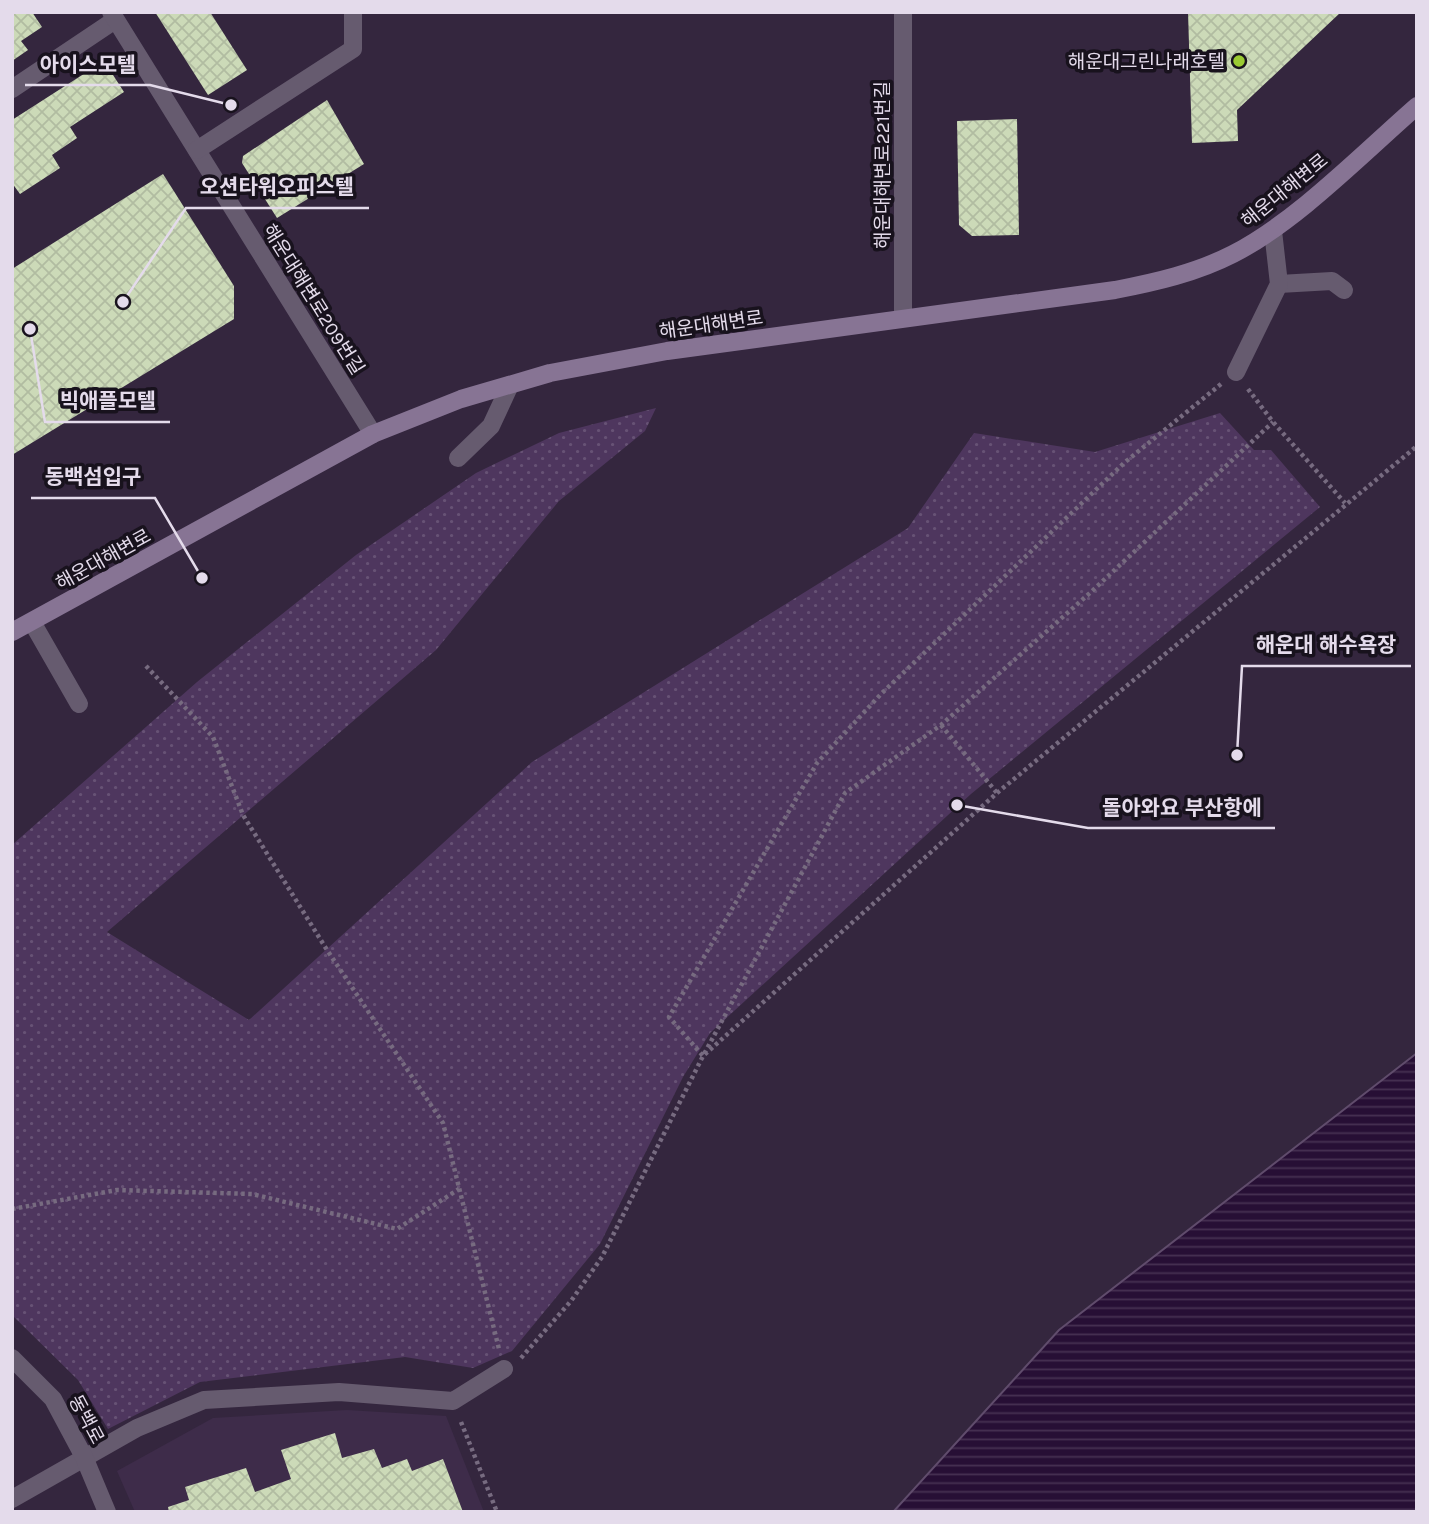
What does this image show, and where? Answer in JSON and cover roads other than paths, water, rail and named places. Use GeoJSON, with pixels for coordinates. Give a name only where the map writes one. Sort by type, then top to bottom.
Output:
{"type":"FeatureCollection","features":[{"type":"Feature","properties":{"kind":"main road","name":"해운대해변로"},"geometry":{"type":"LineString","coordinates":[[12,632],[373,434],[461,399],[550,373],[667,351],[1161,281],[1233,254],[1273,230],[1417,106]]}},
{"type":"Feature","properties":{"kind":"street"},"geometry":{"type":"LineString","coordinates":[[197,150],[353,49],[353,12]]}},
{"type":"Feature","properties":{"kind":"street","name":"해운대해변로221번길"},"geometry":{"type":"LineString","coordinates":[[903,12],[903,318]]}},
{"type":"Feature","properties":{"kind":"street"},"geometry":{"type":"LineString","coordinates":[[12,89],[113,16]]}},
{"type":"Feature","properties":{"kind":"street","name":"해운대해변로209번길"},"geometry":{"type":"LineString","coordinates":[[113,16],[373,434]]}},
{"type":"Feature","properties":{"kind":"street"},"geometry":{"type":"LineString","coordinates":[[1236,372],[1279,284],[1273,230]]}},
{"type":"Feature","properties":{"kind":"street"},"geometry":{"type":"LineString","coordinates":[[1279,284],[1332,281],[1345,290]]}},
{"type":"Feature","properties":{"kind":"street"},"geometry":{"type":"LineString","coordinates":[[458,458],[491,426],[510,385]]}},
{"type":"Feature","properties":{"kind":"street"},"geometry":{"type":"LineString","coordinates":[[32,622],[79,704]]}},
{"type":"Feature","properties":{"kind":"street","name":"동백로"},"geometry":{"type":"LineString","coordinates":[[12,1358],[53,1399],[84,1457],[107,1512]]}},
{"type":"Feature","properties":{"kind":"street"},"geometry":{"type":"LineString","coordinates":[[12,1499],[137,1428],[204,1400],[339,1392],[453,1401],[504,1369]]}},
{"type":"Feature","properties":{"kind":"place","name":"해운대그린나래호텔"},"geometry":{"type":"Point","coordinates":[1239,61]}},
{"type":"Feature","properties":{"kind":"place","name":"아이스모텔"},"geometry":{"type":"Point","coordinates":[231,105]}},
{"type":"Feature","properties":{"kind":"place","name":"오션타워오피스텔"},"geometry":{"type":"Point","coordinates":[123,302]}},
{"type":"Feature","properties":{"kind":"place","name":"빅애플모텔"},"geometry":{"type":"Point","coordinates":[30,329]}},
{"type":"Feature","properties":{"kind":"place","name":"동백섬입구"},"geometry":{"type":"Point","coordinates":[202,578]}},
{"type":"Feature","properties":{"kind":"place","name":"해운대 해수욕장"},"geometry":{"type":"Point","coordinates":[1237,755]}},
{"type":"Feature","properties":{"kind":"place","name":"돌아와요 부산항에"},"geometry":{"type":"Point","coordinates":[957,805]}}]}
